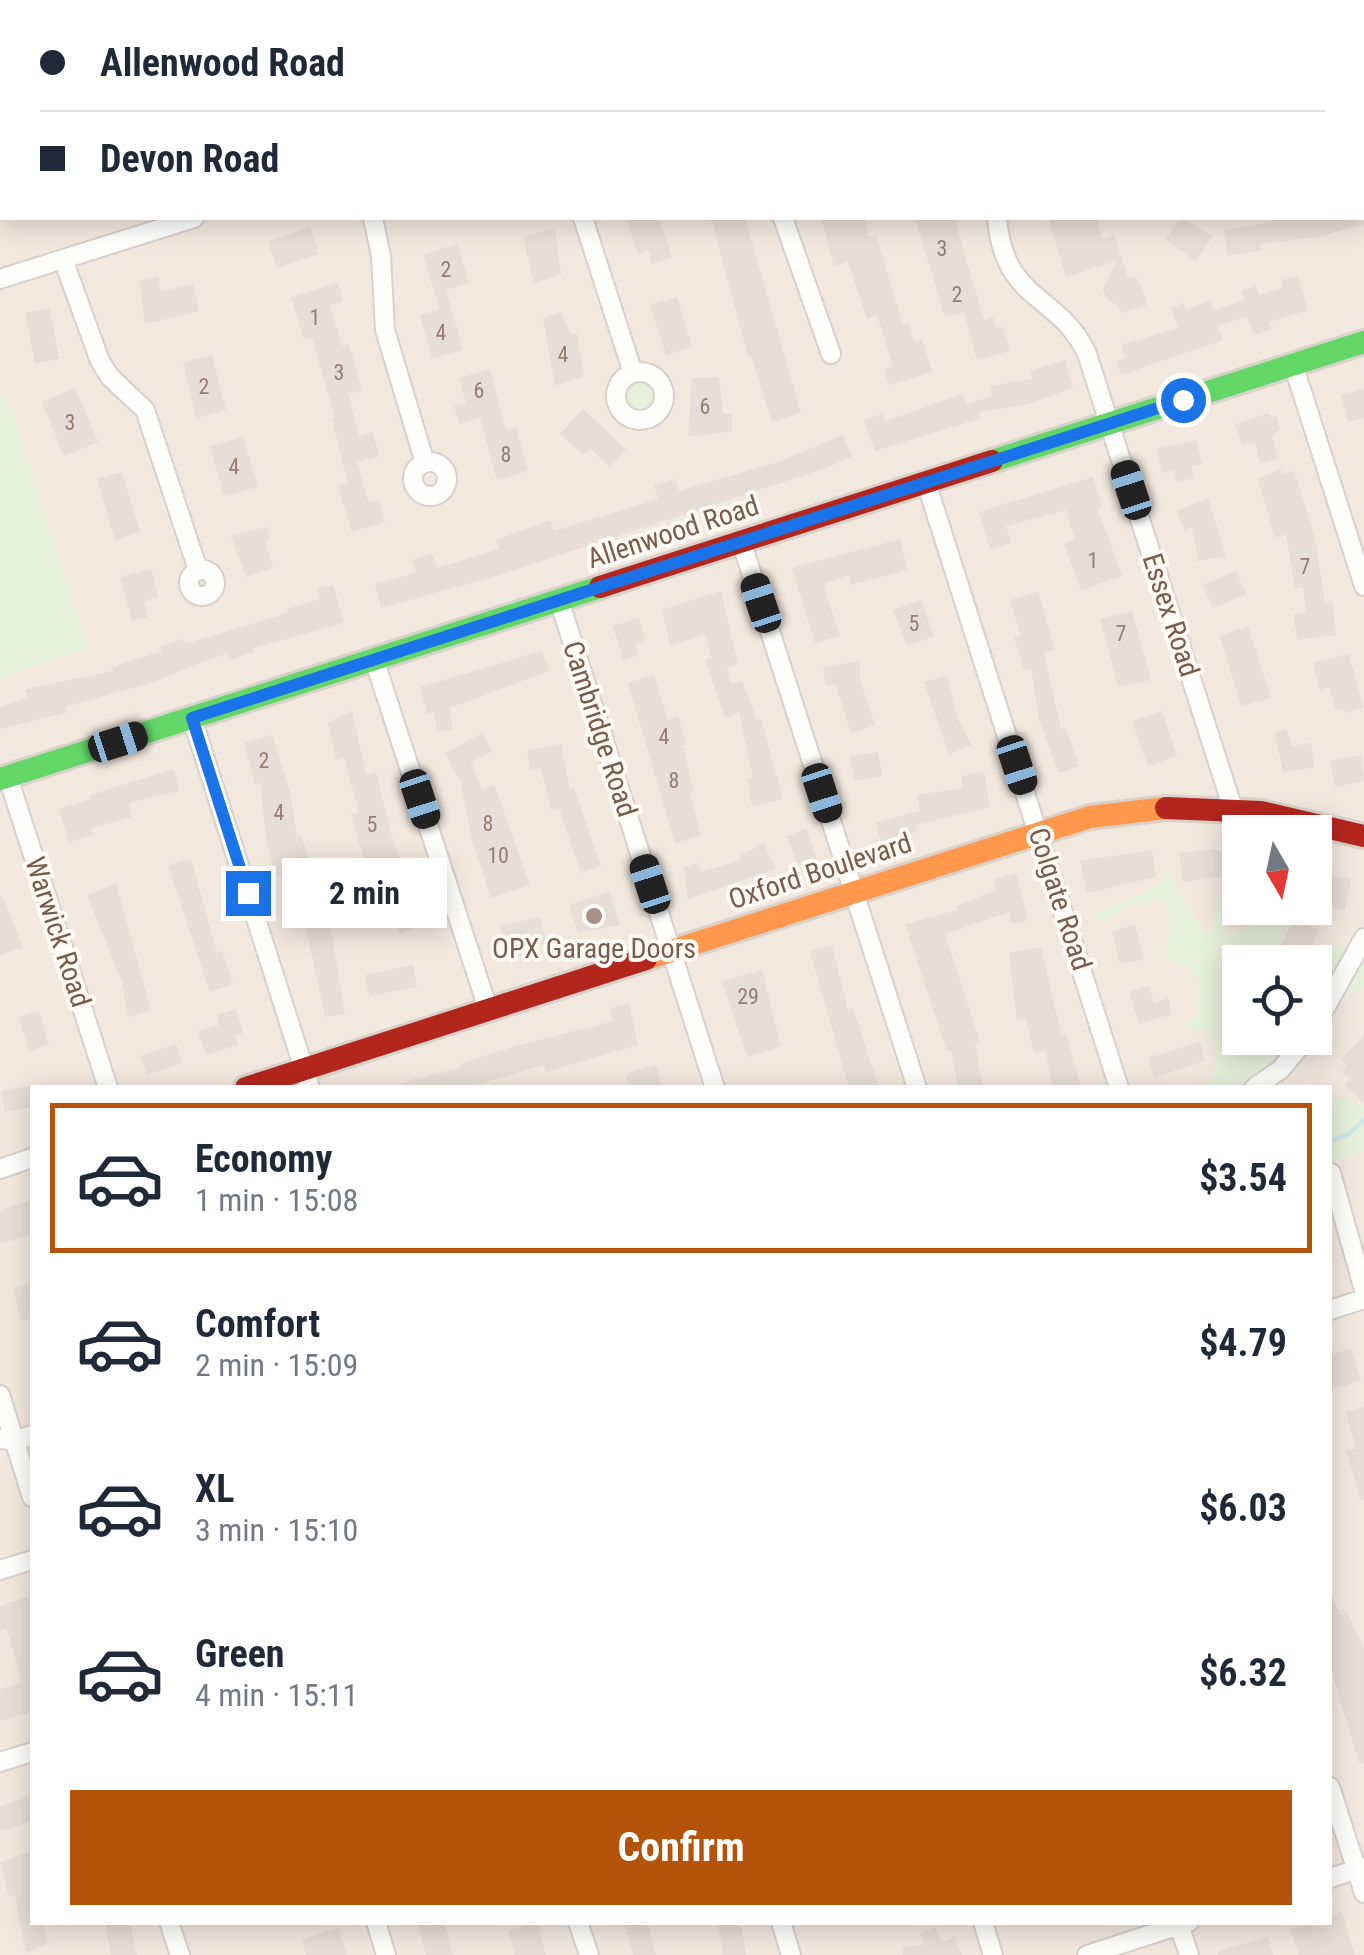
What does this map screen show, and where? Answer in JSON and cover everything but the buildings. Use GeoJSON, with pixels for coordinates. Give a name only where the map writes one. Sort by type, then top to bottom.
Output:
{"type":"FeatureCollection","features":[{"type":"Feature","properties":{"kind":"street"},"geometry":{"type":"LineString","coordinates":[[0,279],[188,220]]}},
{"type":"Feature","properties":{"kind":"street"},"geometry":{"type":"LineString","coordinates":[[373,220],[381,256],[385,330],[425,463]]}},
{"type":"Feature","properties":{"kind":"street"},"geometry":{"type":"LineString","coordinates":[[584,220],[632,373]]}},
{"type":"Feature","properties":{"kind":"street"},"geometry":{"type":"LineString","coordinates":[[784,220],[831,354]]}},
{"type":"Feature","properties":{"kind":"street","name":"Essex Road"},"geometry":{"type":"LineString","coordinates":[[998,220],[1007,264],[1022,288],[1078,334],[1232,806]]}},
{"type":"Feature","properties":{"kind":"street"},"geometry":{"type":"LineString","coordinates":[[63,259],[100,361],[110,377],[145,410],[198,570]]}},
{"type":"Feature","properties":{"kind":"street","name":"Allenwood Road"},"geometry":{"type":"LineString","coordinates":[[4,778],[1364,342]]}},
{"type":"Feature","properties":{"kind":"street"},"geometry":{"type":"LineString","coordinates":[[1293,364],[1364,586]]}},
{"type":"Feature","properties":{"kind":"street","name":"Colgate Road"},"geometry":{"type":"LineString","coordinates":[[926,482],[1118,1085]]}},
{"type":"Feature","properties":{"kind":"street"},"geometry":{"type":"LineString","coordinates":[[741,542],[916,1085]]}},
{"type":"Feature","properties":{"kind":"street","name":"Cambridge Road"},"geometry":{"type":"LineString","coordinates":[[559,600],[714,1085]]}},
{"type":"Feature","properties":{"kind":"street"},"geometry":{"type":"LineString","coordinates":[[374,659],[488,1009]]}},
{"type":"Feature","properties":{"kind":"street"},"geometry":{"type":"LineString","coordinates":[[192,718],[307,1078]]}},
{"type":"Feature","properties":{"kind":"street","name":"Warwick Road"},"geometry":{"type":"LineString","coordinates":[[4,778],[107,1085]]}},
{"type":"Feature","properties":{"kind":"street","name":"Oxford Boulevard"},"geometry":{"type":"LineString","coordinates":[[264,1085],[307,1078],[488,1009],[1039,833],[1136,808],[1232,806],[1294,815],[1364,836]]}},
{"type":"Feature","properties":{"kind":"street"},"geometry":{"type":"LineString","coordinates":[[1332,995],[1364,938]]}},
{"type":"Feature","properties":{"kind":"street"},"geometry":{"type":"LineString","coordinates":[[1258,1085],[1293,1055]]}},
{"type":"Feature","properties":{"kind":"street"},"geometry":{"type":"LineString","coordinates":[[0,1169],[30,1159]]}},
{"type":"Feature","properties":{"kind":"street"},"geometry":{"type":"LineString","coordinates":[[1332,1176],[1364,1290]]}},
{"type":"Feature","properties":{"kind":"street"},"geometry":{"type":"LineString","coordinates":[[1332,1309],[1364,1299]]}},
{"type":"Feature","properties":{"kind":"street"},"geometry":{"type":"LineString","coordinates":[[0,1396],[30,1490]]}},
{"type":"Feature","properties":{"kind":"street"},"geometry":{"type":"LineString","coordinates":[[0,1570],[30,1561]]}},
{"type":"Feature","properties":{"kind":"street"},"geometry":{"type":"LineString","coordinates":[[0,1762],[30,1753]]}},
{"type":"Feature","properties":{"kind":"street"},"geometry":{"type":"LineString","coordinates":[[1332,1792],[1360,1868],[1364,1893]]}},
{"type":"Feature","properties":{"kind":"street"},"geometry":{"type":"LineString","coordinates":[[1332,1877],[1360,1868]]}},
{"type":"Feature","properties":{"kind":"street"},"geometry":{"type":"LineString","coordinates":[[170,1925],[180,1955]]}},
{"type":"Feature","properties":{"kind":"street"},"geometry":{"type":"LineString","coordinates":[[377,1925],[386,1955]]}},
{"type":"Feature","properties":{"kind":"street"},"geometry":{"type":"LineString","coordinates":[[579,1925],[589,1955]]}},
{"type":"Feature","properties":{"kind":"street"},"geometry":{"type":"LineString","coordinates":[[782,1925],[792,1955]]}},
{"type":"Feature","properties":{"kind":"street"},"geometry":{"type":"LineString","coordinates":[[983,1925],[993,1955]]}},
{"type":"Feature","properties":{"kind":"street"},"geometry":{"type":"LineString","coordinates":[[1086,1955],[1179,1925]]}},
{"type":"Feature","properties":{"kind":"street"},"geometry":{"type":"LineString","coordinates":[[1182,1925],[1188,1955]]}},
{"type":"Feature","properties":{"kind":"shaded area"},"geometry":{"type":"Polygon","coordinates":[[[0,220],[1364,220],[1364,1105],[1349,1104],[1332,1096],[1332,1085],[1312,1084],[30,1085],[30,1925],[1332,1925],[1332,1162],[1364,1152],[1364,1955],[0,1955],[0,679],[88,649],[7,396],[0,398],[0,220]]]}},
{"type":"Feature","properties":{"kind":"green space"},"geometry":{"type":"Polygon","coordinates":[[[640,373],[657,380],[664,397],[657,414],[640,421],[623,414],[616,397],[623,380],[640,373]]]}},
{"type":"Feature","properties":{"kind":"green space"},"geometry":{"type":"Polygon","coordinates":[[[8,396],[88,649],[0,679],[0,398],[8,396]]]}},
{"type":"Feature","properties":{"kind":"green space"},"geometry":{"type":"Polygon","coordinates":[[[1166,870],[1207,935],[1222,889],[1224,937],[1250,925],[1285,925],[1279,945],[1222,945],[1222,1055],[1272,1055],[1249,1085],[1194,1085],[1212,1079],[1215,1054],[1205,1030],[1181,1027],[1197,1016],[1197,984],[1188,965],[1159,959],[1170,929],[1169,915],[1160,900],[1129,906],[1111,919],[1089,918],[1152,887],[1166,870]]]}},
{"type":"Feature","properties":{"kind":"green space"},"geometry":{"type":"Polygon","coordinates":[[[1333,944],[1341,946],[1350,969],[1364,951],[1364,990],[1352,992],[1344,1005],[1332,1000],[1333,944]]]}},
{"type":"Feature","properties":{"kind":"green space"},"geometry":{"type":"Polygon","coordinates":[[[1332,1096],[1364,1105],[1364,1152],[1332,1162],[1332,1096]]]}},
{"type":"Feature","properties":{"kind":"waterway"},"geometry":{"type":"LineString","coordinates":[[1332,1140],[1347,1135],[1364,1120]]}},
{"type":"Feature","properties":{"kind":"traffic: fast"},"geometry":{"type":"LineString","coordinates":[[992,461],[1364,342]]}},
{"type":"Feature","properties":{"kind":"traffic: fast"},"geometry":{"type":"LineString","coordinates":[[0,779],[600,587]]}},
{"type":"Feature","properties":{"kind":"traffic: slow"},"geometry":{"type":"LineString","coordinates":[[646,959],[1090,817],[1166,808]]}},
{"type":"Feature","properties":{"kind":"traffic: jam"},"geometry":{"type":"LineString","coordinates":[[600,587],[992,461]]}},
{"type":"Feature","properties":{"kind":"traffic: jam"},"geometry":{"type":"LineString","coordinates":[[1166,808],[1261,812],[1364,836]]}},
{"type":"Feature","properties":{"kind":"traffic: jam"},"geometry":{"type":"LineString","coordinates":[[255,1085],[646,959]]}},
{"type":"Feature","properties":{"kind":"place","name":"OPX Garage Doors"},"geometry":{"type":"Point","coordinates":[594,916]}},
{"type":"Feature","properties":{"kind":"route"},"geometry":{"type":"LineString","coordinates":[[248,893],[192,718],[1183,400]]}}]}
